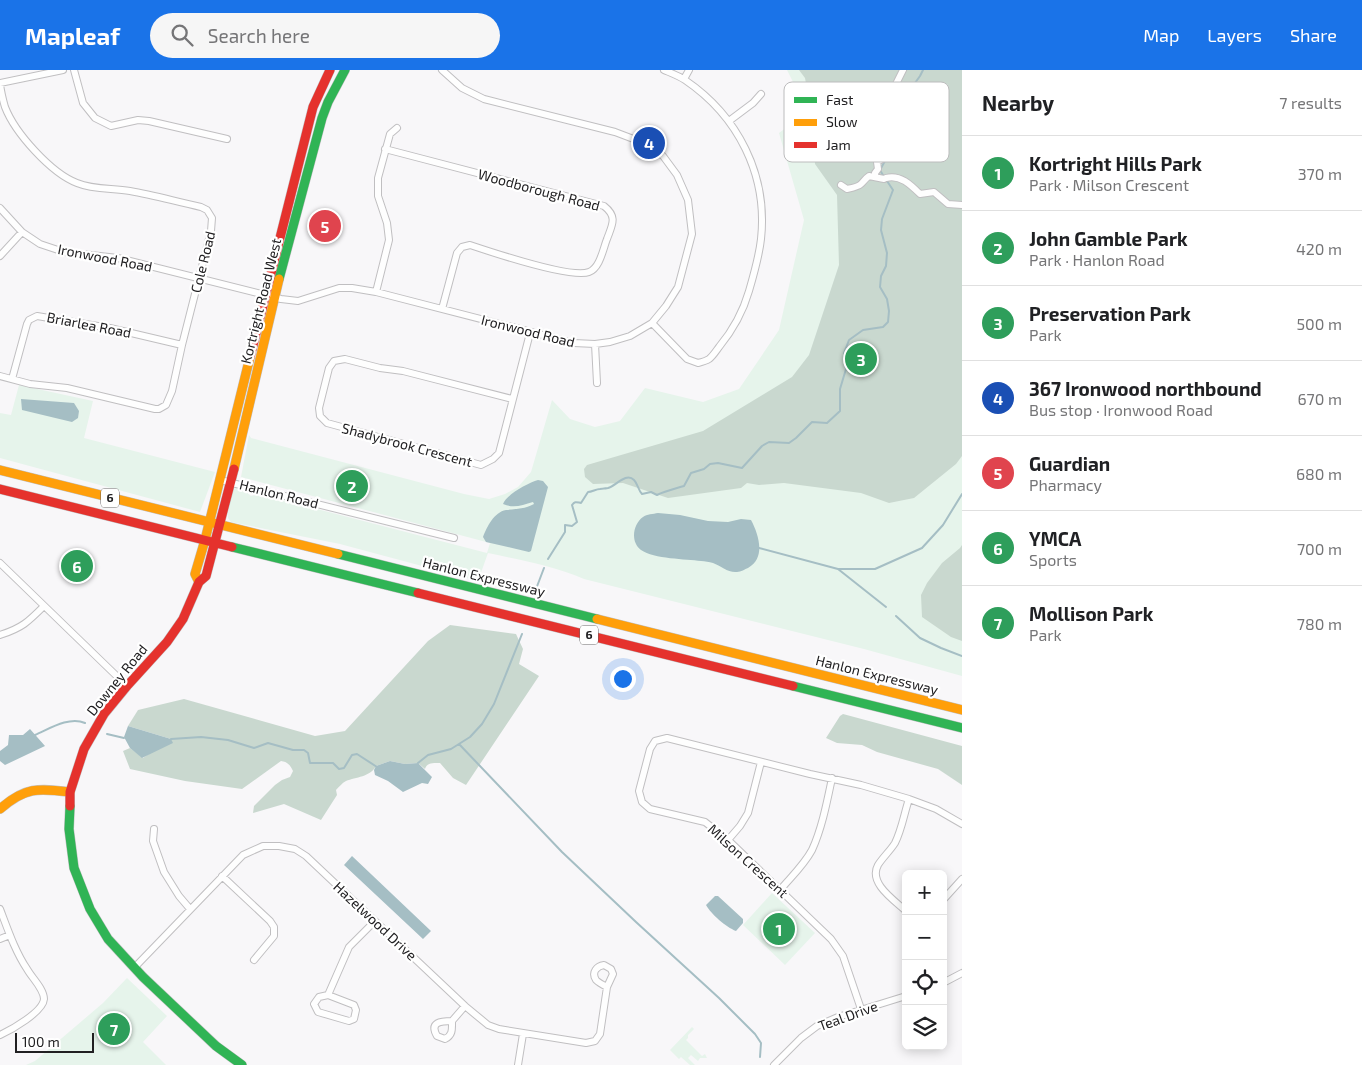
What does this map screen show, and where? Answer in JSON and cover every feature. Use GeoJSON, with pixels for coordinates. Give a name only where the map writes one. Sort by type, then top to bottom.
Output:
{"type":"FeatureCollection","features":[{"type":"Feature","properties":{"kind":"main road","name":"Kortright Road West"},"geometry":{"type":"LineString","coordinates":[[209,522],[313,107],[330,70]]}},
{"type":"Feature","properties":{"kind":"main road","name":"Kortright Road West"},"geometry":{"type":"LineString","coordinates":[[216,542],[275,297],[322,118],[328,102],[345,70]]}},
{"type":"Feature","properties":{"kind":"main road","name":"Hanlon Expressway"},"geometry":{"type":"LineString","coordinates":[[0,470],[962,710]]}},
{"type":"Feature","properties":{"kind":"main road","name":"6"},"geometry":{"type":"LineString","coordinates":[[0,489],[962,728]]}},
{"type":"Feature","properties":{"kind":"main road","name":"Downey Road"},"geometry":{"type":"LineString","coordinates":[[199,582],[195,574],[209,522]]}},
{"type":"Feature","properties":{"kind":"main road","name":"Downey Road"},"geometry":{"type":"LineString","coordinates":[[216,542],[206,576],[199,582],[183,619],[167,642],[104,714],[84,749],[70,792],[69,829],[74,868],[90,909],[108,939],[134,968],[216,1046],[242,1065]]}},
{"type":"Feature","properties":{"kind":"main road"},"geometry":{"type":"LineString","coordinates":[[0,810],[10,800],[32,789],[70,792]]}},
{"type":"Feature","properties":{"kind":"street"},"geometry":{"type":"LineString","coordinates":[[0,84],[63,70]]}},
{"type":"Feature","properties":{"kind":"street"},"geometry":{"type":"LineString","coordinates":[[74,70],[83,103],[94,118],[111,126],[138,120],[150,120],[227,139]]}},
{"type":"Feature","properties":{"kind":"street","name":"Ironwood Road"},"geometry":{"type":"LineString","coordinates":[[0,208],[22,232],[40,244],[64,252],[118,258],[275,297],[298,301],[339,288],[352,288],[376,292],[574,343],[595,344],[610,342],[630,336],[652,323],[678,287],[692,234],[688,200],[677,175],[663,156],[644,143],[615,132],[484,99],[462,88],[442,70]]}},
{"type":"Feature","properties":{"kind":"street"},"geometry":{"type":"LineString","coordinates":[[652,323],[687,359],[698,363],[709,358],[729,336],[745,304],[761,240],[762,218],[760,192],[756,175],[750,158],[729,121],[710,99],[684,79],[664,70]]}},
{"type":"Feature","properties":{"kind":"street"},"geometry":{"type":"LineString","coordinates":[[684,79],[689,70]]}},
{"type":"Feature","properties":{"kind":"street"},"geometry":{"type":"LineString","coordinates":[[897,82],[903,70]]}},
{"type":"Feature","properties":{"kind":"street","name":"Cole Road"},"geometry":{"type":"LineString","coordinates":[[0,84],[5,106],[13,121],[44,161],[62,176],[86,186],[128,190],[201,207],[212,218],[169,401],[166,405],[155,410],[67,388],[30,384],[0,376]]}},
{"type":"Feature","properties":{"kind":"street"},"geometry":{"type":"LineString","coordinates":[[729,121],[753,103],[761,94]]}},
{"type":"Feature","properties":{"kind":"street"},"geometry":{"type":"LineString","coordinates":[[376,292],[389,240],[387,223],[378,196],[378,178],[390,134],[397,128]]}},
{"type":"Feature","properties":{"kind":"street","name":"Woodborough Road"},"geometry":{"type":"LineString","coordinates":[[385,149],[604,206],[611,212],[613,221],[597,265],[590,272],[581,274],[540,266],[470,245],[462,247],[457,253],[442,309]]}},
{"type":"Feature","properties":{"kind":"street"},"geometry":{"type":"LineString","coordinates":[[875,177],[878,169],[877,162]]}},
{"type":"Feature","properties":{"kind":"street"},"geometry":{"type":"LineString","coordinates":[[841,185],[847,189],[860,185],[869,176],[885,179],[891,177],[901,178],[920,194],[934,192],[948,204],[962,205]]}},
{"type":"Feature","properties":{"kind":"street"},"geometry":{"type":"LineString","coordinates":[[0,256],[22,232]]}},
{"type":"Feature","properties":{"kind":"street","name":"Briarlea Road"},"geometry":{"type":"LineString","coordinates":[[12,379],[27,324],[29,320],[37,316],[110,328],[182,346]]}},
{"type":"Feature","properties":{"kind":"street","name":"Shadybrook Crescent"},"geometry":{"type":"LineString","coordinates":[[512,399],[403,371],[380,368],[345,359],[334,361],[329,368],[319,408],[320,416],[327,423],[481,464],[493,459],[499,453],[530,333]]}},
{"type":"Feature","properties":{"kind":"street"},"geometry":{"type":"LineString","coordinates":[[595,344],[597,384]]}},
{"type":"Feature","properties":{"kind":"street","name":"Hanlon Road"},"geometry":{"type":"LineString","coordinates":[[220,480],[454,538]]}},
{"type":"Feature","properties":{"kind":"street"},"geometry":{"type":"LineString","coordinates":[[0,563],[127,686]]}},
{"type":"Feature","properties":{"kind":"street"},"geometry":{"type":"LineString","coordinates":[[0,635],[15,630],[27,623],[44,606]]}},
{"type":"Feature","properties":{"kind":"street","name":"Milson Crescent"},"geometry":{"type":"LineString","coordinates":[[861,1010],[843,956],[831,939],[728,840],[705,822],[650,809],[642,802],[639,792],[650,749],[655,741],[667,738],[832,778],[909,799]]}},
{"type":"Feature","properties":{"kind":"street"},"geometry":{"type":"LineString","coordinates":[[728,840],[748,813],[762,762]]}},
{"type":"Feature","properties":{"kind":"street"},"geometry":{"type":"LineString","coordinates":[[780,890],[811,851],[820,829],[832,778]]}},
{"type":"Feature","properties":{"kind":"street"},"geometry":{"type":"LineString","coordinates":[[902,907],[880,886],[875,877],[877,867],[899,835],[909,799],[936,809],[962,824]]}},
{"type":"Feature","properties":{"kind":"street"},"geometry":{"type":"LineString","coordinates":[[154,829],[152,841],[164,872],[179,896],[190,909]]}},
{"type":"Feature","properties":{"kind":"street","name":"Hazelwood Drive"},"geometry":{"type":"LineString","coordinates":[[134,968],[243,856],[263,846],[279,846],[295,849],[306,856],[465,1006],[488,1025],[523,1034],[586,1043],[594,1041],[600,1034],[607,987]]}},
{"type":"Feature","properties":{"kind":"street"},"geometry":{"type":"LineString","coordinates":[[222,876],[274,927],[274,936],[254,960]]}},
{"type":"Feature","properties":{"kind":"street"},"geometry":{"type":"LineString","coordinates":[[947,896],[962,879]]}},
{"type":"Feature","properties":{"kind":"street"},"geometry":{"type":"LineString","coordinates":[[0,909],[26,968],[43,992],[44,1000],[41,1007],[21,1023],[0,1035]]}},
{"type":"Feature","properties":{"kind":"street"},"geometry":{"type":"LineString","coordinates":[[328,995],[349,947],[376,920]]}},
{"type":"Feature","properties":{"kind":"street"},"geometry":{"type":"LineString","coordinates":[[0,939],[10,935]]}},
{"type":"Feature","properties":{"kind":"street"},"geometry":{"type":"LineString","coordinates":[[947,981],[962,973]]}},
{"type":"Feature","properties":{"kind":"street"},"geometry":{"type":"LineString","coordinates":[[328,995],[354,1005],[356,1010],[354,1019],[349,1021],[318,1012],[314,1004],[319,997],[328,995]]}},
{"type":"Feature","properties":{"kind":"street","name":"Teal Drive"},"geometry":{"type":"LineString","coordinates":[[774,1065],[810,1030],[824,1023],[902,997]]}},
{"type":"Feature","properties":{"kind":"street"},"geometry":{"type":"LineString","coordinates":[[452,1020],[465,1006]]}},
{"type":"Feature","properties":{"kind":"street"},"geometry":{"type":"LineString","coordinates":[[518,1065],[523,1034]]}},
{"type":"Feature","properties":{"kind":"shaded area"},"geometry":{"type":"Polygon","coordinates":[[[787,70],[962,70],[962,676],[864,649],[584,579],[561,570],[488,553],[478,581],[340,544],[231,522],[228,518],[228,513],[232,490],[236,488],[244,490],[251,496],[259,494],[487,553],[490,543],[241,477],[249,435],[251,438],[489,499],[518,487],[531,472],[552,400],[570,419],[595,427],[620,421],[645,388],[703,402],[739,389],[779,330],[804,220],[787,162],[949,162],[949,82],[793,82],[787,70]]]}},
{"type":"Feature","properties":{"kind":"shaded area"},"geometry":{"type":"Polygon","coordinates":[[[799,70],[962,70],[962,456],[956,464],[914,498],[889,503],[861,493],[784,483],[759,485],[747,483],[741,488],[668,498],[623,483],[593,484],[585,477],[584,469],[587,465],[703,431],[792,377],[809,355],[839,265],[837,195],[815,162],[949,162],[949,82],[806,82],[799,70]]]}},
{"type":"Feature","properties":{"kind":"shaded area"},"geometry":{"type":"Polygon","coordinates":[[[784,129],[784,150],[779,133],[784,129]]]}},
{"type":"Feature","properties":{"kind":"shaded area"},"geometry":{"type":"Polygon","coordinates":[[[19,385],[93,401],[84,438],[215,472],[200,512],[0,458],[0,413],[11,415],[19,385]]]}},
{"type":"Feature","properties":{"kind":"shaded area"},"geometry":{"type":"Polygon","coordinates":[[[962,545],[962,641],[951,637],[922,617],[921,595],[927,583],[942,563],[962,545]]]}},
{"type":"Feature","properties":{"kind":"shaded area"},"geometry":{"type":"Polygon","coordinates":[[[450,625],[516,634],[523,649],[519,664],[539,676],[466,785],[453,778],[440,763],[429,764],[425,769],[418,763],[405,764],[390,761],[376,766],[367,775],[342,784],[336,790],[337,795],[321,820],[284,804],[253,813],[254,806],[275,785],[290,777],[293,771],[283,761],[242,789],[185,781],[130,769],[123,751],[130,748],[143,758],[171,739],[128,726],[138,710],[184,699],[315,736],[345,731],[428,641],[450,625]]]}},
{"type":"Feature","properties":{"kind":"shaded area"},"geometry":{"type":"Polygon","coordinates":[[[843,714],[962,746],[962,785],[938,769],[877,752],[862,745],[837,743],[826,738],[843,714]]]}},
{"type":"Feature","properties":{"kind":"shaded area"},"geometry":{"type":"Polygon","coordinates":[[[772,893],[815,933],[785,965],[743,925],[772,893]]]}},
{"type":"Feature","properties":{"kind":"shaded area"},"geometry":{"type":"Polygon","coordinates":[[[127,978],[167,1016],[143,1042],[166,1065],[26,1065],[35,1061],[103,1003],[127,978]]]}},
{"type":"Feature","properties":{"kind":"shaded area"},"geometry":{"type":"Polygon","coordinates":[[[692,1027],[694,1029],[686,1040],[702,1056],[705,1054],[707,1058],[700,1058],[698,1061],[691,1055],[688,1058],[695,1065],[690,1065],[681,1057],[679,1059],[670,1050],[692,1027]]]}},
{"type":"Feature","properties":{"kind":"water"},"geometry":{"type":"Polygon","coordinates":[[[21,399],[74,403],[79,411],[78,418],[72,422],[22,410],[21,399]]]}},
{"type":"Feature","properties":{"kind":"water"},"geometry":{"type":"Polygon","coordinates":[[[538,480],[543,481],[548,487],[531,551],[486,542],[483,537],[498,514],[502,511],[524,508],[534,504],[533,502],[514,506],[503,504],[505,500],[524,486],[538,480]]]}},
{"type":"Feature","properties":{"kind":"water"},"geometry":{"type":"Polygon","coordinates":[[[658,513],[680,515],[708,521],[751,520],[758,539],[759,552],[757,558],[754,564],[748,568],[740,572],[734,572],[708,562],[662,557],[647,553],[641,550],[635,542],[635,528],[643,517],[658,513]]]}},
{"type":"Feature","properties":{"kind":"water"},"geometry":{"type":"Polygon","coordinates":[[[128,726],[171,739],[173,743],[142,758],[130,748],[124,737],[128,726]]]}},
{"type":"Feature","properties":{"kind":"water"},"geometry":{"type":"Polygon","coordinates":[[[30,729],[45,746],[5,765],[0,761],[0,751],[8,745],[9,735],[23,735],[30,729]]]}},
{"type":"Feature","properties":{"kind":"water"},"geometry":{"type":"Polygon","coordinates":[[[390,761],[405,764],[418,763],[432,777],[428,784],[422,783],[403,792],[388,781],[375,775],[374,770],[376,766],[390,761]]]}},
{"type":"Feature","properties":{"kind":"water"},"geometry":{"type":"Polygon","coordinates":[[[352,856],[431,931],[423,939],[344,865],[352,856]]]}},
{"type":"Feature","properties":{"kind":"water"},"geometry":{"type":"Polygon","coordinates":[[[715,896],[718,896],[743,919],[743,923],[736,931],[719,920],[706,905],[715,896]]]}},
{"type":"Feature","properties":{"kind":"waterway"},"geometry":{"type":"LineString","coordinates":[[916,82],[923,70]]}},
{"type":"Feature","properties":{"kind":"waterway"},"geometry":{"type":"LineString","coordinates":[[884,162],[880,170],[884,177]]}},
{"type":"Feature","properties":{"kind":"waterway"},"geometry":{"type":"LineString","coordinates":[[548,559],[565,532],[565,525],[572,526],[577,522],[572,505],[576,502],[581,503],[588,492],[608,488],[624,478],[631,478],[642,494],[651,492],[657,495],[684,486],[691,473],[704,469],[710,464],[718,463],[742,468],[762,446],[769,442],[789,443],[812,422],[827,423],[840,411],[840,389],[846,369],[844,353],[849,340],[863,330],[883,327],[888,322],[887,299],[880,287],[881,276],[886,266],[887,253],[881,230],[882,219],[893,190],[887,181]]}},
{"type":"Feature","properties":{"kind":"waterway"},"geometry":{"type":"LineString","coordinates":[[759,548],[838,569],[875,569],[922,548],[943,525],[962,494]]}},
{"type":"Feature","properties":{"kind":"waterway"},"geometry":{"type":"LineString","coordinates":[[536,589],[544,568]]}},
{"type":"Feature","properties":{"kind":"waterway"},"geometry":{"type":"LineString","coordinates":[[838,569],[886,607]]}},
{"type":"Feature","properties":{"kind":"waterway"},"geometry":{"type":"LineString","coordinates":[[896,616],[920,638],[962,656]]}},
{"type":"Feature","properties":{"kind":"waterway"},"geometry":{"type":"LineString","coordinates":[[418,763],[428,755],[451,749],[470,737],[482,724],[494,704],[522,634]]}},
{"type":"Feature","properties":{"kind":"waterway"},"geometry":{"type":"LineString","coordinates":[[35,735],[66,722],[79,721],[85,723]]}},
{"type":"Feature","properties":{"kind":"waterway"},"geometry":{"type":"LineString","coordinates":[[107,734],[124,738]]}},
{"type":"Feature","properties":{"kind":"waterway"},"geometry":{"type":"LineString","coordinates":[[171,739],[201,737],[228,740],[254,748],[268,743],[293,750],[304,750],[308,753],[310,763],[333,763],[339,769],[344,768],[352,755],[357,754],[377,767]]}},
{"type":"Feature","properties":{"kind":"waterway"},"geometry":{"type":"LineString","coordinates":[[459,744],[562,852],[755,1034],[761,1043],[760,1057]]}},
{"type":"Feature","properties":{"kind":"traffic: fast"},"geometry":{"type":"LineString","coordinates":[[279,279],[322,118],[328,102],[345,70]]}},
{"type":"Feature","properties":{"kind":"traffic: fast"},"geometry":{"type":"LineString","coordinates":[[232,547],[418,593]]}},
{"type":"Feature","properties":{"kind":"traffic: fast"},"geometry":{"type":"LineString","coordinates":[[338,554],[597,619]]}},
{"type":"Feature","properties":{"kind":"traffic: fast"},"geometry":{"type":"LineString","coordinates":[[793,686],[962,728]]}},
{"type":"Feature","properties":{"kind":"traffic: fast"},"geometry":{"type":"LineString","coordinates":[[70,806],[69,829],[74,868],[90,909],[108,939],[143,977],[216,1046],[242,1065]]}},
{"type":"Feature","properties":{"kind":"traffic: slow"},"geometry":{"type":"LineString","coordinates":[[234,469],[279,279]]}},
{"type":"Feature","properties":{"kind":"traffic: slow"},"geometry":{"type":"LineString","coordinates":[[199,582],[195,574],[250,357]]}},
{"type":"Feature","properties":{"kind":"traffic: slow"},"geometry":{"type":"LineString","coordinates":[[0,470],[338,554]]}},
{"type":"Feature","properties":{"kind":"traffic: slow"},"geometry":{"type":"LineString","coordinates":[[597,619],[962,710]]}},
{"type":"Feature","properties":{"kind":"traffic: slow"},"geometry":{"type":"LineString","coordinates":[[0,809],[17,796],[32,791],[70,792]]}},
{"type":"Feature","properties":{"kind":"traffic: jam"},"geometry":{"type":"LineString","coordinates":[[250,357],[313,107],[330,70]]}},
{"type":"Feature","properties":{"kind":"traffic: jam"},"geometry":{"type":"LineString","coordinates":[[70,806],[70,792],[84,749],[104,714],[167,642],[183,619],[199,582],[206,576],[234,469]]}},
{"type":"Feature","properties":{"kind":"traffic: jam"},"geometry":{"type":"LineString","coordinates":[[0,489],[232,547]]}},
{"type":"Feature","properties":{"kind":"traffic: jam"},"geometry":{"type":"LineString","coordinates":[[418,593],[793,686]]}},
{"type":"Feature","properties":{"kind":"place","name":"367 Ironwood northbound"},"geometry":{"type":"Point","coordinates":[649,143]}},
{"type":"Feature","properties":{"kind":"place","name":"Guardian"},"geometry":{"type":"Point","coordinates":[325,226]}},
{"type":"Feature","properties":{"kind":"place","name":"Preservation Park"},"geometry":{"type":"Point","coordinates":[861,359]}},
{"type":"Feature","properties":{"kind":"place","name":"John Gamble Park"},"geometry":{"type":"Point","coordinates":[352,486]}},
{"type":"Feature","properties":{"kind":"place","name":"YMCA"},"geometry":{"type":"Point","coordinates":[77,566]}},
{"type":"Feature","properties":{"kind":"place","name":"Kortright Hills Park"},"geometry":{"type":"Point","coordinates":[779,929]}},
{"type":"Feature","properties":{"kind":"place","name":"Mollison Park"},"geometry":{"type":"Point","coordinates":[114,1029]}}]}
